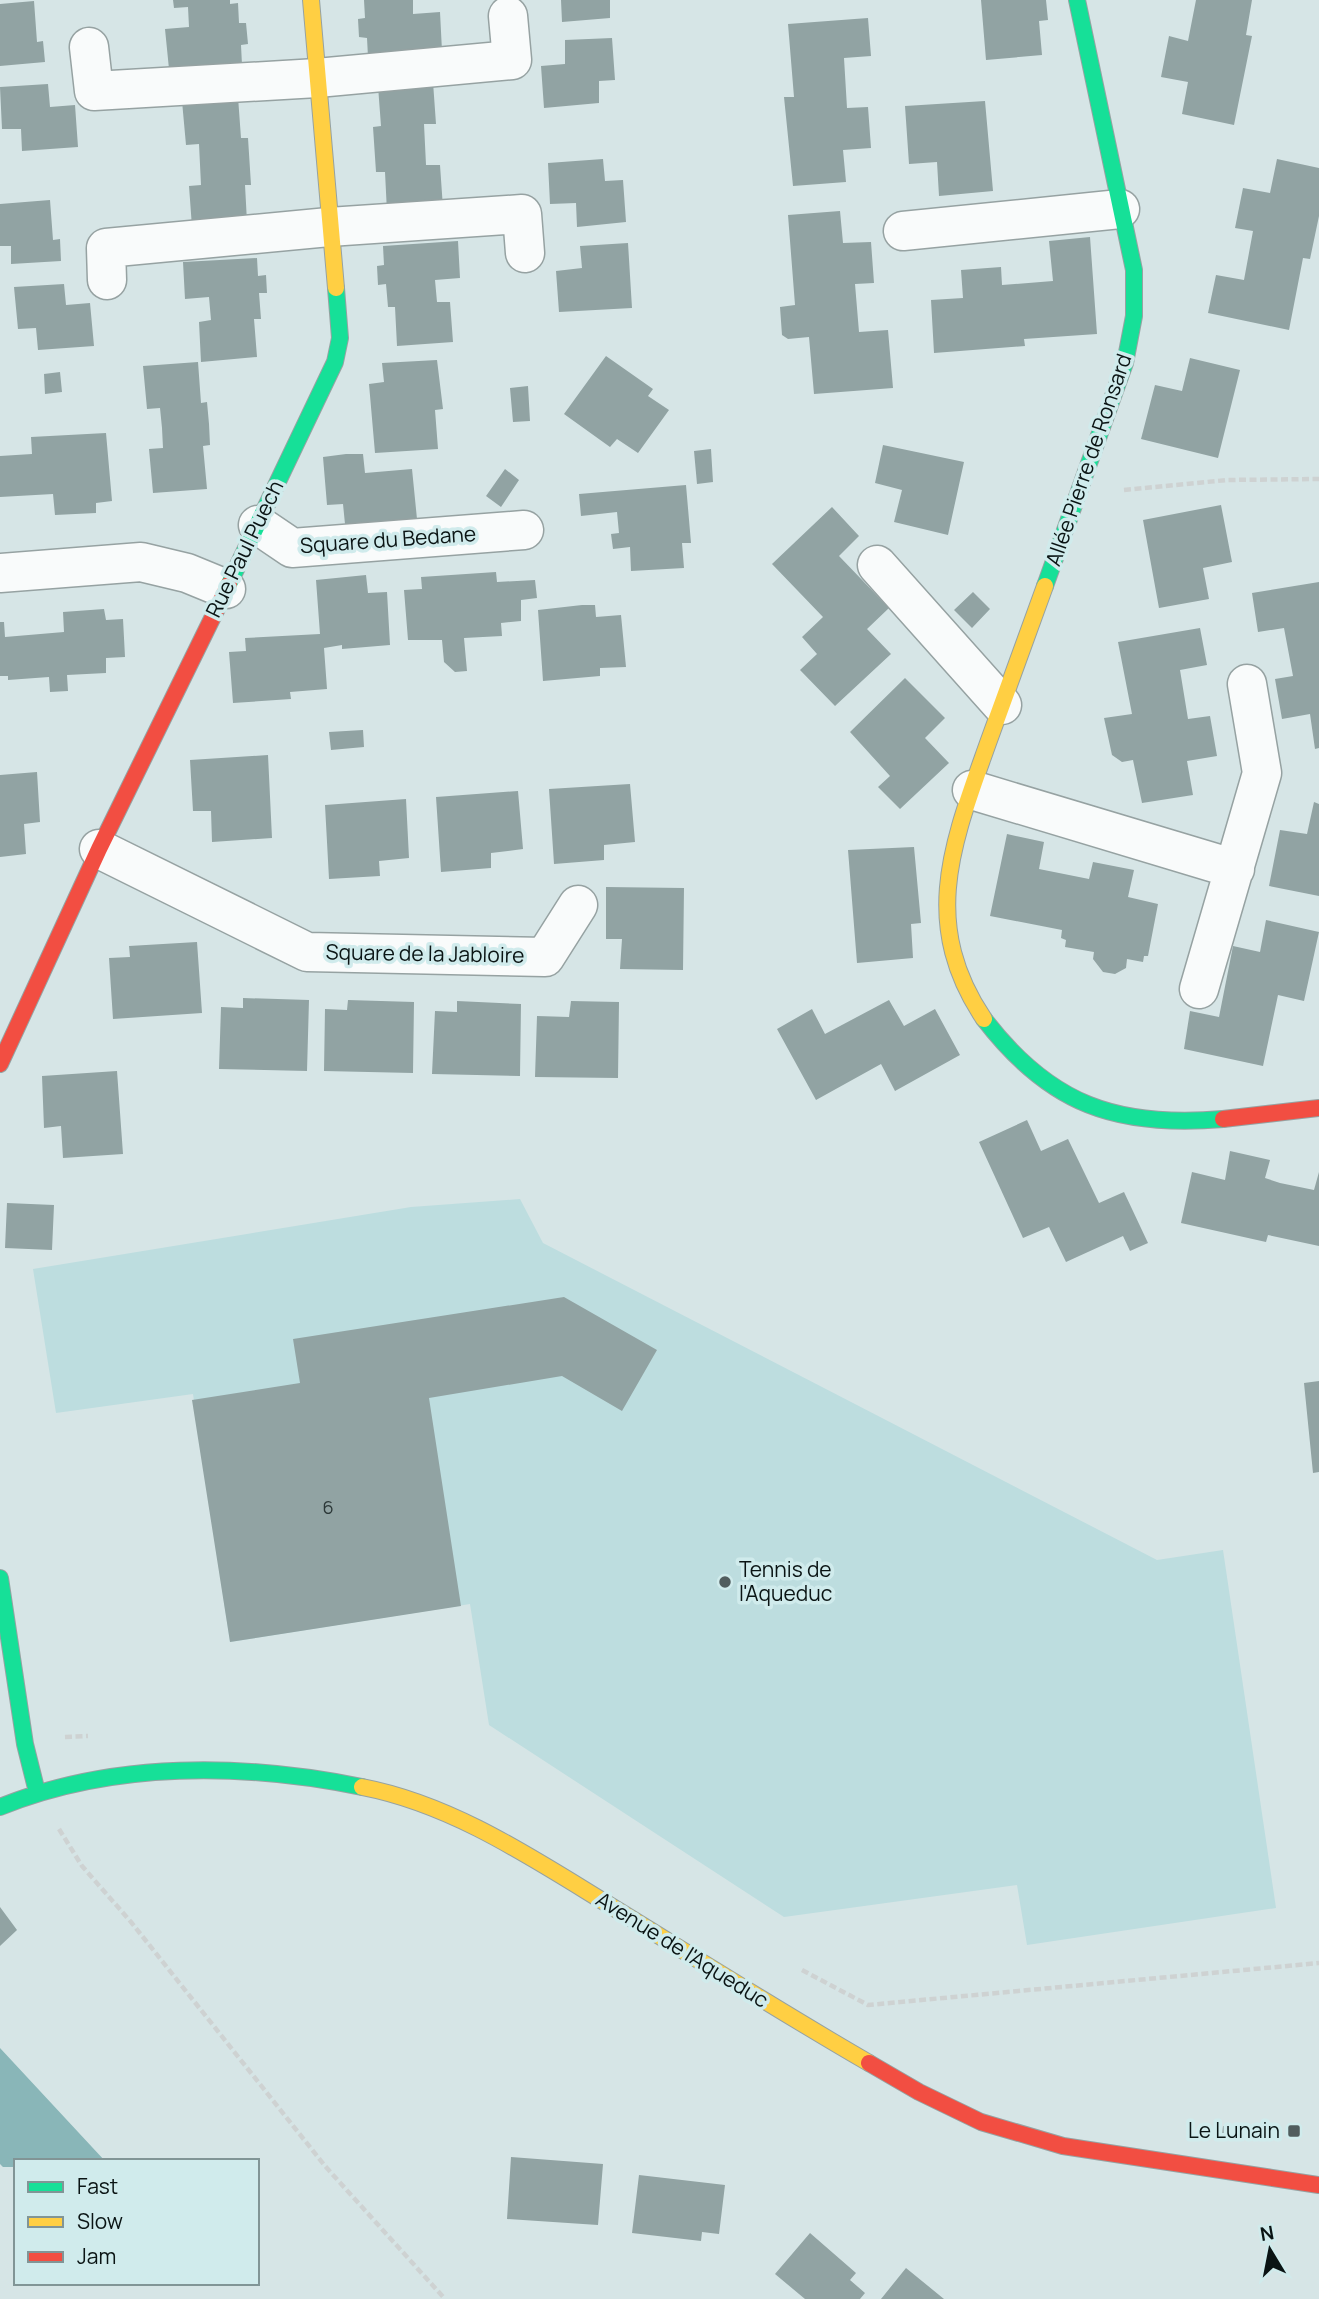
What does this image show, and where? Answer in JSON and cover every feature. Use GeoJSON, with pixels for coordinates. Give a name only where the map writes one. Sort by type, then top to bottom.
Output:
{"type":"FeatureCollection","features":[{"type":"Feature","properties":{"kind":"street","name":"Rue Paul Puech"},"geometry":{"type":"LineString","coordinates":[[0,1064],[99,849],[335,362],[340,338],[311,0]]}},
{"type":"Feature","properties":{"kind":"street","name":"Allée Pierre de Ronsard"},"geometry":{"type":"LineString","coordinates":[[1077,0],[1134,270],[1137,299],[1134,327],[1125,363],[957,830],[949,866],[946,902],[950,937],[959,973],[977,1009],[1000,1042],[1031,1073],[1070,1097],[1104,1112],[1145,1121],[1228,1118],[1319,1108]]}},
{"type":"Feature","properties":{"kind":"street"},"geometry":{"type":"LineString","coordinates":[[89,47],[94,91],[317,78],[512,60],[508,16]]}},
{"type":"Feature","properties":{"kind":"street"},"geometry":{"type":"LineString","coordinates":[[903,231],[1120,209]]}},
{"type":"Feature","properties":{"kind":"street"},"geometry":{"type":"LineString","coordinates":[[107,281],[106,248],[329,227],[522,214],[525,253]]}},
{"type":"Feature","properties":{"kind":"street","name":"Square du Bedane"},"geometry":{"type":"LineString","coordinates":[[258,525],[292,548],[524,530]]}},
{"type":"Feature","properties":{"kind":"street"},"geometry":{"type":"LineString","coordinates":[[0,573],[141,562],[187,573],[226,589]]}},
{"type":"Feature","properties":{"kind":"street"},"geometry":{"type":"LineString","coordinates":[[877,565],[1002,705]]}},
{"type":"Feature","properties":{"kind":"street"},"geometry":{"type":"LineString","coordinates":[[1199,989],[1262,774],[1247,684]]}},
{"type":"Feature","properties":{"kind":"street"},"geometry":{"type":"LineString","coordinates":[[972,790],[1235,869]]}},
{"type":"Feature","properties":{"kind":"street","name":"Square de la Jabloire"},"geometry":{"type":"LineString","coordinates":[[99,849],[307,952],[545,957],[578,905]]}},
{"type":"Feature","properties":{"kind":"street"},"geometry":{"type":"LineString","coordinates":[[0,1578],[25,1744],[37,1792]]}},
{"type":"Feature","properties":{"kind":"street","name":"Avenue de l'Aqueduc"},"geometry":{"type":"LineString","coordinates":[[0,1807],[37,1792],[105,1778],[180,1771],[251,1771],[314,1777],[380,1790],[439,1811],[506,1842],[799,2022],[919,2092],[981,2122],[1063,2146],[1319,2185]]}},
{"type":"Feature","properties":{"kind":"path"},"geometry":{"type":"LineString","coordinates":[[1078,495],[1227,480],[1319,480]]}},
{"type":"Feature","properties":{"kind":"path"},"geometry":{"type":"LineString","coordinates":[[37,1792],[82,1866],[131,1922],[325,2166],[445,2299]]}},
{"type":"Feature","properties":{"kind":"path"},"geometry":{"type":"LineString","coordinates":[[800,1970],[869,2005],[1319,1963]]}},
{"type":"Feature","properties":{"kind":"shaded area","name":"Tennis de l'Aqueduc"},"geometry":{"type":"Polygon","coordinates":[[[520,1199],[543,1243],[1157,1560],[1223,1550],[1276,1908],[1027,1945],[1017,1885],[784,1917],[489,1725],[470,1604],[230,1642],[193,1394],[56,1413],[33,1269],[411,1207],[520,1199]]]}},
{"type":"Feature","properties":{"kind":"shaded area"},"geometry":{"type":"Polygon","coordinates":[[[0,2048],[103,2159],[14,2159],[14,2167],[3,2167],[0,2164],[0,2048]]]}},
{"type":"Feature","properties":{"kind":"building"},"geometry":{"type":"Polygon","coordinates":[[[173,0],[230,0],[230,4],[238,3],[239,23],[246,23],[248,44],[241,45],[242,65],[169,69],[165,29],[189,27],[188,7],[174,8],[173,0]]]}},
{"type":"Feature","properties":{"kind":"building"},"geometry":{"type":"Polygon","coordinates":[[[364,0],[413,0],[413,14],[440,12],[442,51],[368,57],[367,38],[359,37],[358,19],[365,18],[364,0]]]}},
{"type":"Feature","properties":{"kind":"building"},"geometry":{"type":"Polygon","coordinates":[[[561,0],[610,0],[610,18],[562,22],[561,0]]]}},
{"type":"Feature","properties":{"kind":"building"},"geometry":{"type":"Polygon","coordinates":[[[981,0],[1046,0],[1048,20],[1039,21],[1042,55],[986,60],[981,0]]]}},
{"type":"Feature","properties":{"kind":"building"},"geometry":{"type":"Polygon","coordinates":[[[1196,0],[1252,0],[1246,35],[1252,36],[1234,125],[1182,114],[1188,82],[1161,77],[1169,36],[1188,41],[1196,0]]]}},
{"type":"Feature","properties":{"kind":"building"},"geometry":{"type":"Polygon","coordinates":[[[34,1],[37,42],[43,41],[45,62],[0,66],[0,4],[34,1]]]}},
{"type":"Feature","properties":{"kind":"building"},"geometry":{"type":"Polygon","coordinates":[[[868,18],[871,56],[844,58],[847,108],[868,107],[871,148],[843,150],[846,182],[793,186],[784,97],[794,97],[788,24],[868,18]]]}},
{"type":"Feature","properties":{"kind":"building"},"geometry":{"type":"Polygon","coordinates":[[[612,38],[615,80],[599,81],[599,103],[544,108],[541,66],[565,64],[565,40],[612,38]]]}},
{"type":"Feature","properties":{"kind":"building"},"geometry":{"type":"Polygon","coordinates":[[[433,82],[436,124],[424,124],[426,165],[440,165],[443,208],[387,212],[385,172],[376,172],[373,127],[381,126],[378,86],[433,82]]]}},
{"type":"Feature","properties":{"kind":"building"},"geometry":{"type":"Polygon","coordinates":[[[48,84],[50,107],[75,105],[78,147],[22,151],[21,129],[2,129],[0,87],[48,84]]]}},
{"type":"Feature","properties":{"kind":"building"},"geometry":{"type":"Polygon","coordinates":[[[238,97],[241,138],[248,138],[251,185],[245,185],[247,222],[192,227],[189,186],[201,185],[199,144],[186,145],[182,101],[238,97]]]}},
{"type":"Feature","properties":{"kind":"building"},"geometry":{"type":"Polygon","coordinates":[[[985,101],[993,191],[939,196],[937,162],[909,164],[905,106],[985,101]]]}},
{"type":"Feature","properties":{"kind":"building"},"geometry":{"type":"Polygon","coordinates":[[[603,159],[605,181],[623,180],[626,222],[577,227],[576,203],[550,204],[548,163],[603,159]]]}},
{"type":"Feature","properties":{"kind":"building"},"geometry":{"type":"Polygon","coordinates":[[[1277,159],[1319,168],[1319,216],[1310,259],[1303,258],[1289,330],[1208,313],[1216,275],[1244,280],[1253,231],[1235,228],[1243,188],[1270,193],[1277,159]]]}},
{"type":"Feature","properties":{"kind":"building"},"geometry":{"type":"Polygon","coordinates":[[[50,200],[53,240],[60,239],[61,261],[11,264],[11,246],[0,246],[0,204],[50,200]]]}},
{"type":"Feature","properties":{"kind":"building"},"geometry":{"type":"Polygon","coordinates":[[[840,211],[843,243],[871,242],[874,283],[855,284],[859,332],[888,330],[893,388],[814,394],[809,337],[788,339],[782,335],[780,307],[795,305],[788,215],[840,211]]]}},
{"type":"Feature","properties":{"kind":"building"},"geometry":{"type":"Polygon","coordinates":[[[1090,237],[1097,334],[1024,339],[1025,346],[934,353],[931,300],[963,298],[961,270],[1001,267],[1002,285],[1053,281],[1049,241],[1090,237]]]}},
{"type":"Feature","properties":{"kind":"building"},"geometry":{"type":"Polygon","coordinates":[[[458,241],[460,278],[435,280],[437,302],[450,302],[453,342],[397,346],[395,307],[388,307],[386,284],[378,285],[377,266],[384,265],[383,246],[458,241]]]}},
{"type":"Feature","properties":{"kind":"building"},"geometry":{"type":"Polygon","coordinates":[[[628,243],[632,308],[559,312],[556,271],[582,268],[580,246],[628,243]]]}},
{"type":"Feature","properties":{"kind":"building"},"geometry":{"type":"Polygon","coordinates":[[[257,258],[258,276],[266,275],[267,293],[259,293],[261,319],[254,319],[257,357],[201,362],[199,322],[211,320],[209,297],[185,299],[183,262],[257,258]]]}},
{"type":"Feature","properties":{"kind":"building"},"geometry":{"type":"Polygon","coordinates":[[[64,284],[66,305],[90,303],[94,346],[38,350],[36,328],[18,329],[14,287],[64,284]]]}},
{"type":"Feature","properties":{"kind":"building"},"geometry":{"type":"Polygon","coordinates":[[[606,356],[653,389],[648,396],[669,410],[638,453],[617,439],[610,447],[564,414],[606,356]]]}},
{"type":"Feature","properties":{"kind":"building"},"geometry":{"type":"Polygon","coordinates":[[[1190,358],[1240,370],[1218,458],[1141,439],[1155,385],[1182,391],[1190,358]]]}},
{"type":"Feature","properties":{"kind":"building"},"geometry":{"type":"Polygon","coordinates":[[[437,360],[443,409],[435,410],[438,449],[375,453],[369,384],[384,382],[382,363],[437,360]]]}},
{"type":"Feature","properties":{"kind":"building"},"geometry":{"type":"Polygon","coordinates":[[[198,362],[201,403],[207,402],[209,424],[210,445],[203,446],[207,489],[153,493],[149,449],[163,448],[162,428],[160,408],[147,409],[143,366],[198,362]]]}},
{"type":"Feature","properties":{"kind":"building"},"geometry":{"type":"Polygon","coordinates":[[[60,372],[62,392],[45,394],[44,374],[60,372]]]}},
{"type":"Feature","properties":{"kind":"building"},"geometry":{"type":"Polygon","coordinates":[[[528,386],[530,421],[513,422],[510,388],[528,386]]]}},
{"type":"Feature","properties":{"kind":"building"},"geometry":{"type":"Polygon","coordinates":[[[106,433],[112,501],[96,503],[96,513],[55,515],[53,494],[0,497],[0,456],[32,454],[31,437],[106,433]]]}},
{"type":"Feature","properties":{"kind":"building"},"geometry":{"type":"Polygon","coordinates":[[[883,445],[964,462],[948,535],[894,522],[902,490],[875,483],[883,445]]]}},
{"type":"Feature","properties":{"kind":"building"},"geometry":{"type":"Polygon","coordinates":[[[711,449],[713,482],[697,484],[694,451],[711,449]]]}},
{"type":"Feature","properties":{"kind":"building"},"geometry":{"type":"Polygon","coordinates":[[[363,454],[365,473],[412,469],[417,519],[345,524],[343,504],[327,505],[323,457],[363,454]]]}},
{"type":"Feature","properties":{"kind":"building"},"geometry":{"type":"Polygon","coordinates":[[[505,469],[519,480],[501,507],[486,496],[505,469]]]}},
{"type":"Feature","properties":{"kind":"building"},"geometry":{"type":"Polygon","coordinates":[[[686,485],[691,543],[682,543],[684,568],[631,571],[630,547],[613,549],[611,534],[619,533],[617,512],[581,516],[579,494],[686,485]]]}},
{"type":"Feature","properties":{"kind":"building"},"geometry":{"type":"Polygon","coordinates":[[[1221,505],[1232,562],[1203,568],[1209,599],[1159,608],[1143,520],[1221,505]]]}},
{"type":"Feature","properties":{"kind":"building"},"geometry":{"type":"Polygon","coordinates":[[[832,507],[859,536],[839,556],[889,608],[867,629],[891,654],[835,706],[800,670],[817,654],[802,637],[823,617],[772,564],[832,507]]]}},
{"type":"Feature","properties":{"kind":"building"},"geometry":{"type":"Polygon","coordinates":[[[496,572],[497,582],[535,580],[537,598],[521,600],[521,621],[501,623],[502,636],[464,638],[467,671],[455,672],[444,662],[442,640],[408,640],[404,590],[422,589],[421,577],[496,572]]]}},
{"type":"Feature","properties":{"kind":"building"},"geometry":{"type":"Polygon","coordinates":[[[366,575],[368,593],[387,592],[390,645],[342,649],[342,645],[324,648],[327,689],[290,692],[291,699],[233,703],[229,652],[246,651],[245,638],[320,634],[316,580],[366,575]]]}},
{"type":"Feature","properties":{"kind":"building"},"geometry":{"type":"Polygon","coordinates":[[[1319,582],[1319,748],[1315,749],[1310,714],[1282,719],[1275,679],[1293,676],[1284,628],[1258,632],[1252,593],[1319,582]]]}},
{"type":"Feature","properties":{"kind":"building"},"geometry":{"type":"Polygon","coordinates":[[[973,592],[990,609],[972,628],[954,610],[973,592]]]}},
{"type":"Feature","properties":{"kind":"building"},"geometry":{"type":"Polygon","coordinates":[[[595,605],[596,617],[621,615],[626,667],[600,668],[600,676],[543,681],[538,610],[595,605]]]}},
{"type":"Feature","properties":{"kind":"building"},"geometry":{"type":"Polygon","coordinates":[[[104,609],[106,620],[123,619],[125,657],[106,658],[106,673],[67,675],[68,691],[50,692],[49,677],[8,680],[8,676],[0,676],[0,622],[4,622],[5,637],[64,632],[63,612],[104,609]]]}},
{"type":"Feature","properties":{"kind":"building"},"geometry":{"type":"Polygon","coordinates":[[[1200,628],[1207,665],[1180,670],[1188,719],[1210,716],[1217,756],[1187,761],[1193,795],[1142,803],[1133,760],[1122,762],[1112,755],[1104,718],[1132,714],[1118,642],[1200,628]]]}},
{"type":"Feature","properties":{"kind":"building"},"geometry":{"type":"Polygon","coordinates":[[[905,678],[945,718],[925,738],[949,763],[900,809],[878,787],[890,776],[850,732],[905,678]]]}},
{"type":"Feature","properties":{"kind":"building"},"geometry":{"type":"Polygon","coordinates":[[[363,730],[364,747],[331,750],[329,732],[363,730]]]}},
{"type":"Feature","properties":{"kind":"building"},"geometry":{"type":"Polygon","coordinates":[[[268,755],[272,838],[212,842],[211,811],[193,811],[190,760],[268,755]]]}},
{"type":"Feature","properties":{"kind":"building"},"geometry":{"type":"Polygon","coordinates":[[[37,772],[40,822],[24,824],[26,854],[0,857],[0,775],[37,772]]]}},
{"type":"Feature","properties":{"kind":"building"},"geometry":{"type":"Polygon","coordinates":[[[630,784],[635,842],[604,845],[604,860],[554,864],[549,789],[630,784]]]}},
{"type":"Feature","properties":{"kind":"building"},"geometry":{"type":"Polygon","coordinates":[[[518,791],[523,849],[491,853],[491,868],[441,872],[436,797],[518,791]]]}},
{"type":"Feature","properties":{"kind":"building"},"geometry":{"type":"Polygon","coordinates":[[[406,799],[409,858],[379,861],[380,876],[329,879],[325,805],[406,799]]]}},
{"type":"Feature","properties":{"kind":"building"},"geometry":{"type":"Polygon","coordinates":[[[1314,802],[1319,804],[1319,896],[1269,886],[1280,830],[1307,834],[1314,802]]]}},
{"type":"Feature","properties":{"kind":"building"},"geometry":{"type":"Polygon","coordinates":[[[1007,834],[1044,842],[1039,869],[1089,879],[1093,862],[1134,870],[1128,897],[1158,904],[1148,956],[1144,956],[1143,962],[1127,959],[1126,968],[1115,974],[1103,972],[1093,959],[1094,952],[1065,947],[1066,940],[1061,938],[1062,930],[990,916],[1007,834]]]}},
{"type":"Feature","properties":{"kind":"building"},"geometry":{"type":"Polygon","coordinates":[[[914,847],[921,923],[911,924],[913,958],[857,963],[848,850],[914,847]]]}},
{"type":"Feature","properties":{"kind":"building"},"geometry":{"type":"Polygon","coordinates":[[[606,887],[684,888],[683,970],[620,969],[622,939],[606,939],[606,887]]]}},
{"type":"Feature","properties":{"kind":"building"},"geometry":{"type":"Polygon","coordinates":[[[1266,920],[1319,932],[1304,1001],[1278,995],[1263,1066],[1184,1049],[1190,1011],[1219,1017],[1233,946],[1260,952],[1266,920]]]}},
{"type":"Feature","properties":{"kind":"building"},"geometry":{"type":"Polygon","coordinates":[[[197,942],[202,1013],[113,1019],[109,958],[130,957],[129,946],[197,942]]]}},
{"type":"Feature","properties":{"kind":"building"},"geometry":{"type":"Polygon","coordinates":[[[243,998],[309,1000],[307,1071],[219,1069],[221,1007],[243,1008],[243,998]]]}},
{"type":"Feature","properties":{"kind":"building"},"geometry":{"type":"Polygon","coordinates":[[[348,1000],[414,1002],[413,1073],[324,1071],[325,1009],[347,1010],[348,1000]]]}},
{"type":"Feature","properties":{"kind":"building"},"geometry":{"type":"Polygon","coordinates":[[[889,1000],[904,1026],[935,1009],[960,1055],[895,1091],[881,1064],[816,1100],[777,1029],[812,1009],[825,1034],[889,1000]]]}},
{"type":"Feature","properties":{"kind":"building"},"geometry":{"type":"Polygon","coordinates":[[[457,1001],[521,1004],[520,1076],[432,1074],[435,1011],[457,1012],[457,1001]]]}},
{"type":"Feature","properties":{"kind":"building"},"geometry":{"type":"Polygon","coordinates":[[[571,1001],[619,1002],[618,1078],[535,1077],[537,1016],[569,1017],[571,1001]]]}},
{"type":"Feature","properties":{"kind":"building"},"geometry":{"type":"Polygon","coordinates":[[[117,1071],[123,1154],[63,1158],[61,1126],[44,1128],[42,1076],[117,1071]]]}},
{"type":"Feature","properties":{"kind":"building"},"geometry":{"type":"Polygon","coordinates":[[[1027,1120],[1041,1151],[1068,1139],[1099,1203],[1124,1192],[1148,1243],[1130,1251],[1123,1236],[1066,1262],[1049,1227],[1023,1238],[979,1142],[1027,1120]]]}},
{"type":"Feature","properties":{"kind":"building"},"geometry":{"type":"Polygon","coordinates":[[[1230,1151],[1270,1160],[1265,1178],[1280,1183],[1314,1190],[1319,1172],[1319,1246],[1268,1235],[1266,1242],[1181,1223],[1192,1172],[1225,1180],[1230,1151]]]}},
{"type":"Feature","properties":{"kind":"building"},"geometry":{"type":"Polygon","coordinates":[[[7,1203],[54,1205],[52,1250],[5,1248],[7,1203]]]}},
{"type":"Feature","properties":{"kind":"building"},"geometry":{"type":"Polygon","coordinates":[[[564,1297],[657,1350],[622,1411],[562,1376],[429,1398],[461,1606],[230,1642],[192,1400],[300,1383],[293,1339],[564,1297]]]}},
{"type":"Feature","properties":{"kind":"building"},"geometry":{"type":"Polygon","coordinates":[[[1319,1381],[1319,1472],[1313,1473],[1304,1383],[1319,1381]]]}},
{"type":"Feature","properties":{"kind":"building"},"geometry":{"type":"Polygon","coordinates":[[[0,1907],[17,1930],[0,1946],[0,1907]]]}},
{"type":"Feature","properties":{"kind":"building"},"geometry":{"type":"Polygon","coordinates":[[[1223,2126],[1246,2130],[1245,2139],[1222,2135],[1223,2126]]]}},
{"type":"Feature","properties":{"kind":"building"},"geometry":{"type":"Polygon","coordinates":[[[511,2157],[603,2164],[598,2225],[507,2219],[511,2157]]]}},
{"type":"Feature","properties":{"kind":"building"},"geometry":{"type":"Polygon","coordinates":[[[639,2175],[725,2185],[719,2234],[702,2232],[701,2241],[632,2233],[639,2175]]]}},
{"type":"Feature","properties":{"kind":"building"},"geometry":{"type":"Polygon","coordinates":[[[810,2233],[856,2273],[850,2280],[865,2293],[860,2299],[805,2299],[775,2274],[810,2233]]]}},
{"type":"Feature","properties":{"kind":"building"},"geometry":{"type":"Polygon","coordinates":[[[906,2268],[944,2299],[881,2299],[906,2268]]]}},
{"type":"Feature","properties":{"kind":"traffic: fast"},"geometry":{"type":"LineString","coordinates":[[1045,586],[1125,363],[1134,316],[1134,270],[1077,0]]}},
{"type":"Feature","properties":{"kind":"traffic: fast"},"geometry":{"type":"LineString","coordinates":[[229,584],[335,362],[340,338],[336,288]]}},
{"type":"Feature","properties":{"kind":"traffic: fast"},"geometry":{"type":"LineString","coordinates":[[984,1019],[1034,1072],[1061,1091],[1088,1105],[1118,1114],[1150,1119],[1223,1119]]}},
{"type":"Feature","properties":{"kind":"traffic: fast"},"geometry":{"type":"LineString","coordinates":[[0,1578],[25,1744],[37,1792]]}},
{"type":"Feature","properties":{"kind":"traffic: fast"},"geometry":{"type":"LineString","coordinates":[[0,1807],[43,1792],[88,1781],[179,1771],[272,1774],[362,1787]]}},
{"type":"Feature","properties":{"kind":"traffic: slow"},"geometry":{"type":"LineString","coordinates":[[311,0],[336,288]]}},
{"type":"Feature","properties":{"kind":"traffic: slow"},"geometry":{"type":"LineString","coordinates":[[984,1019],[964,983],[952,949],[947,915],[948,882],[963,814],[1045,586]]}},
{"type":"Feature","properties":{"kind":"traffic: slow"},"geometry":{"type":"LineString","coordinates":[[362,1787],[397,1795],[430,1807],[495,1837],[869,2063]]}},
{"type":"Feature","properties":{"kind":"traffic: jam"},"geometry":{"type":"LineString","coordinates":[[0,1064],[99,849],[229,584]]}},
{"type":"Feature","properties":{"kind":"traffic: jam"},"geometry":{"type":"LineString","coordinates":[[1223,1119],[1319,1108]]}},
{"type":"Feature","properties":{"kind":"traffic: jam"},"geometry":{"type":"LineString","coordinates":[[869,2063],[919,2092],[981,2122],[1063,2146],[1319,2185]]}},
{"type":"Feature","properties":{"kind":"place","name":"Tennis de l'Aqueduc"},"geometry":{"type":"Point","coordinates":[725,1582]}},
{"type":"Feature","properties":{"kind":"place","name":"Le Lunain"},"geometry":{"type":"Point","coordinates":[1294,2131]}}]}
